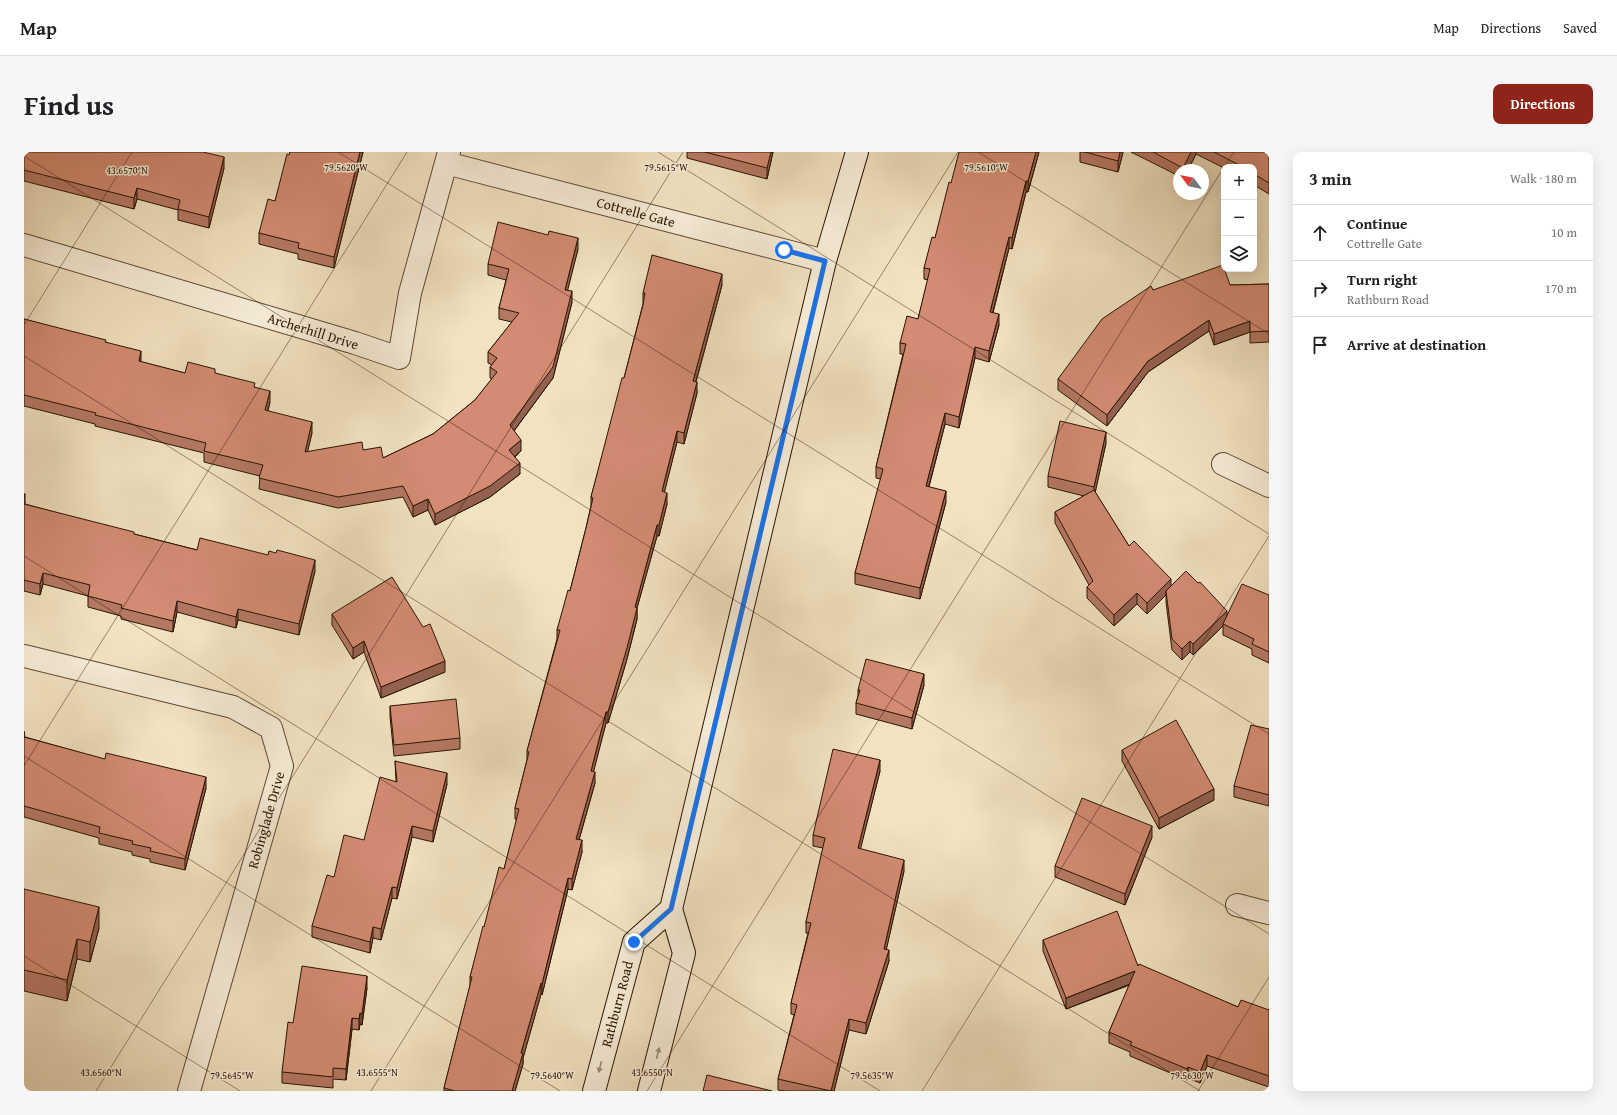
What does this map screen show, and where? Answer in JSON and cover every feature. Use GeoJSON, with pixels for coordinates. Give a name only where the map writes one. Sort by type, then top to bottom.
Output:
{"type":"FeatureCollection","features":[{"type":"Feature","properties":{"kind":"street"},"geometry":{"type":"LineString","coordinates":[[649,1091],[684,953],[671,909],[825,261],[857,152]]}},
{"type":"Feature","properties":{"kind":"street","name":"Cottrelle Gate"},"geometry":{"type":"LineString","coordinates":[[448,157],[825,261]]}},
{"type":"Feature","properties":{"kind":"street","name":"Archerhill Drive"},"geometry":{"type":"LineString","coordinates":[[24,245],[355,343],[399,358],[410,293],[448,157]]}},
{"type":"Feature","properties":{"kind":"street"},"geometry":{"type":"LineString","coordinates":[[1222,464],[1269,486]]}},
{"type":"Feature","properties":{"kind":"street","name":"Robinglade Drive"},"geometry":{"type":"LineString","coordinates":[[24,656],[233,708],[271,728],[282,766],[190,1091]]}},
{"type":"Feature","properties":{"kind":"street"},"geometry":{"type":"LineString","coordinates":[[1237,905],[1269,913]]}},
{"type":"Feature","properties":{"kind":"street","name":"Rathburn Road"},"geometry":{"type":"LineString","coordinates":[[594,1091],[634,942],[671,909]]}},
{"type":"Feature","properties":{"kind":"building"},"geometry":{"type":"Polygon","coordinates":[[[24,152],[203,152],[224,157],[209,217],[178,209],[180,200],[137,188],[134,198],[24,170],[24,152]]]}},
{"type":"Feature","properties":{"kind":"building"},"geometry":{"type":"Polygon","coordinates":[[[290,152],[360,152],[334,257],[298,248],[299,243],[259,233],[268,199],[275,201],[287,154],[289,155],[290,152]]]}},
{"type":"Feature","properties":{"kind":"building"},"geometry":{"type":"Polygon","coordinates":[[[705,152],[771,152],[767,168],[705,152]]]}},
{"type":"Feature","properties":{"kind":"building"},"geometry":{"type":"Polygon","coordinates":[[[959,152],[1036,152],[1028,181],[1026,181],[1012,238],[1009,237],[990,312],[999,314],[989,351],[975,347],[959,417],[945,413],[926,486],[946,491],[920,588],[855,573],[883,469],[876,467],[906,344],[900,343],[907,316],[918,319],[930,269],[924,268],[932,237],[935,238],[949,182],[951,183],[959,152]]]}},
{"type":"Feature","properties":{"kind":"building"},"geometry":{"type":"Polygon","coordinates":[[[1085,152],[1120,152],[1118,161],[1085,152]]]}},
{"type":"Feature","properties":{"kind":"building"},"geometry":{"type":"Polygon","coordinates":[[[1153,152],[1191,152],[1185,164],[1176,164],[1153,152]]]}},
{"type":"Feature","properties":{"kind":"building"},"geometry":{"type":"Polygon","coordinates":[[[1214,152],[1269,152],[1269,183],[1257,176],[1257,164],[1237,164],[1214,152]]]}},
{"type":"Feature","properties":{"kind":"building"},"geometry":{"type":"Polygon","coordinates":[[[498,222],[548,235],[549,231],[578,238],[565,290],[572,291],[553,367],[510,425],[521,440],[509,450],[520,463],[490,486],[435,514],[428,499],[413,506],[403,486],[338,497],[259,478],[263,465],[204,451],[206,443],[95,415],[96,413],[24,395],[24,319],[106,340],[105,342],[141,351],[139,361],[185,373],[188,362],[215,369],[215,373],[255,383],[254,387],[270,391],[265,410],[312,422],[305,452],[362,442],[363,450],[381,447],[383,458],[433,434],[475,400],[497,372],[490,367],[497,358],[488,352],[519,313],[499,308],[509,269],[488,264],[498,222]]]}},
{"type":"Feature","properties":{"kind":"building"},"geometry":{"type":"Polygon","coordinates":[[[652,255],[722,274],[693,381],[697,382],[684,433],[677,431],[662,491],[667,493],[659,525],[657,525],[635,607],[637,608],[627,648],[608,712],[606,712],[591,771],[595,772],[576,839],[582,840],[572,879],[568,878],[542,984],[541,983],[521,1053],[523,1053],[512,1091],[455,1091],[444,1088],[472,977],[470,977],[499,867],[504,869],[519,809],[515,808],[529,752],[527,751],[560,630],[557,630],[568,590],[570,591],[586,528],[593,498],[591,497],[643,305],[645,293],[643,293],[652,255]]]}},
{"type":"Feature","properties":{"kind":"building"},"geometry":{"type":"Polygon","coordinates":[[[1221,266],[1221,272],[1225,272],[1230,285],[1269,284],[1269,331],[1250,332],[1250,321],[1214,334],[1209,320],[1148,361],[1107,415],[1058,379],[1102,319],[1151,286],[1153,290],[1221,266]]]}},
{"type":"Feature","properties":{"kind":"building"},"geometry":{"type":"Polygon","coordinates":[[[1060,421],[1106,432],[1094,487],[1048,476],[1060,421]]]}},
{"type":"Feature","properties":{"kind":"building"},"geometry":{"type":"Polygon","coordinates":[[[1094,490],[1129,546],[1134,541],[1171,579],[1147,603],[1137,593],[1114,615],[1087,587],[1093,581],[1055,512],[1094,490]]]}},
{"type":"Feature","properties":{"kind":"building"},"geometry":{"type":"Polygon","coordinates":[[[24,504],[134,532],[134,534],[197,550],[200,538],[268,555],[269,551],[276,553],[277,550],[315,560],[299,624],[238,609],[236,617],[177,601],[173,621],[121,608],[122,605],[88,596],[90,585],[43,573],[40,584],[24,580],[24,504]]]}},
{"type":"Feature","properties":{"kind":"building"},"geometry":{"type":"Polygon","coordinates":[[[1186,571],[1198,583],[1200,582],[1227,611],[1193,644],[1190,641],[1182,649],[1172,639],[1166,591],[1186,571]]]}},
{"type":"Feature","properties":{"kind":"building"},"geometry":{"type":"Polygon","coordinates":[[[392,577],[423,627],[430,624],[445,661],[381,687],[364,641],[353,648],[332,614],[392,577]]]}},
{"type":"Feature","properties":{"kind":"building"},"geometry":{"type":"Polygon","coordinates":[[[1242,584],[1269,595],[1269,652],[1252,644],[1254,639],[1223,624],[1242,584]]]}},
{"type":"Feature","properties":{"kind":"building"},"geometry":{"type":"Polygon","coordinates":[[[866,659],[924,674],[912,718],[856,703],[866,659]]]}},
{"type":"Feature","properties":{"kind":"building"},"geometry":{"type":"Polygon","coordinates":[[[456,699],[460,738],[394,745],[390,706],[456,699]]]}},
{"type":"Feature","properties":{"kind":"building"},"geometry":{"type":"Polygon","coordinates":[[[1176,720],[1214,789],[1159,818],[1122,750],[1176,720]]]}},
{"type":"Feature","properties":{"kind":"building"},"geometry":{"type":"Polygon","coordinates":[[[1251,725],[1269,729],[1269,795],[1234,786],[1251,725]]]}},
{"type":"Feature","properties":{"kind":"building"},"geometry":{"type":"Polygon","coordinates":[[[24,737],[105,759],[106,753],[206,777],[185,859],[150,851],[151,848],[132,844],[133,841],[99,833],[100,827],[24,806],[24,737]]]}},
{"type":"Feature","properties":{"kind":"building"},"geometry":{"type":"Polygon","coordinates":[[[833,749],[880,760],[858,848],[904,860],[884,949],[889,950],[866,1023],[849,1019],[831,1091],[778,1079],[797,1005],[791,1003],[811,923],[806,922],[825,838],[813,835],[833,749]]]}},
{"type":"Feature","properties":{"kind":"building"},"geometry":{"type":"Polygon","coordinates":[[[395,761],[447,773],[433,831],[412,826],[397,888],[392,887],[381,929],[373,927],[370,942],[312,926],[327,875],[334,877],[344,835],[364,840],[380,777],[397,782],[395,761]]]}},
{"type":"Feature","properties":{"kind":"building"},"geometry":{"type":"Polygon","coordinates":[[[1082,798],[1152,826],[1125,894],[1055,866],[1082,798]]]}},
{"type":"Feature","properties":{"kind":"building"},"geometry":{"type":"Polygon","coordinates":[[[24,889],[99,907],[90,942],[77,939],[67,980],[24,970],[24,889]]]}},
{"type":"Feature","properties":{"kind":"building"},"geometry":{"type":"Polygon","coordinates":[[[1117,911],[1138,966],[1139,964],[1238,1007],[1241,1000],[1269,1010],[1269,1076],[1207,1055],[1200,1072],[1188,1067],[1187,1069],[1130,1045],[1132,1042],[1109,1032],[1135,971],[1066,998],[1043,940],[1117,911]]]}},
{"type":"Feature","properties":{"kind":"building"},"geometry":{"type":"Polygon","coordinates":[[[302,966],[367,976],[362,1014],[360,1013],[359,1019],[352,1018],[346,1069],[333,1068],[333,1077],[282,1072],[288,1022],[293,1023],[302,966]]]}},
{"type":"Feature","properties":{"kind":"building"},"geometry":{"type":"Polygon","coordinates":[[[707,1075],[772,1091],[703,1091],[707,1075]]]}},
{"type":"Feature","properties":{"kind":"route"},"geometry":{"type":"LineString","coordinates":[[634,942],[671,909],[825,261],[784,250]]}}]}
